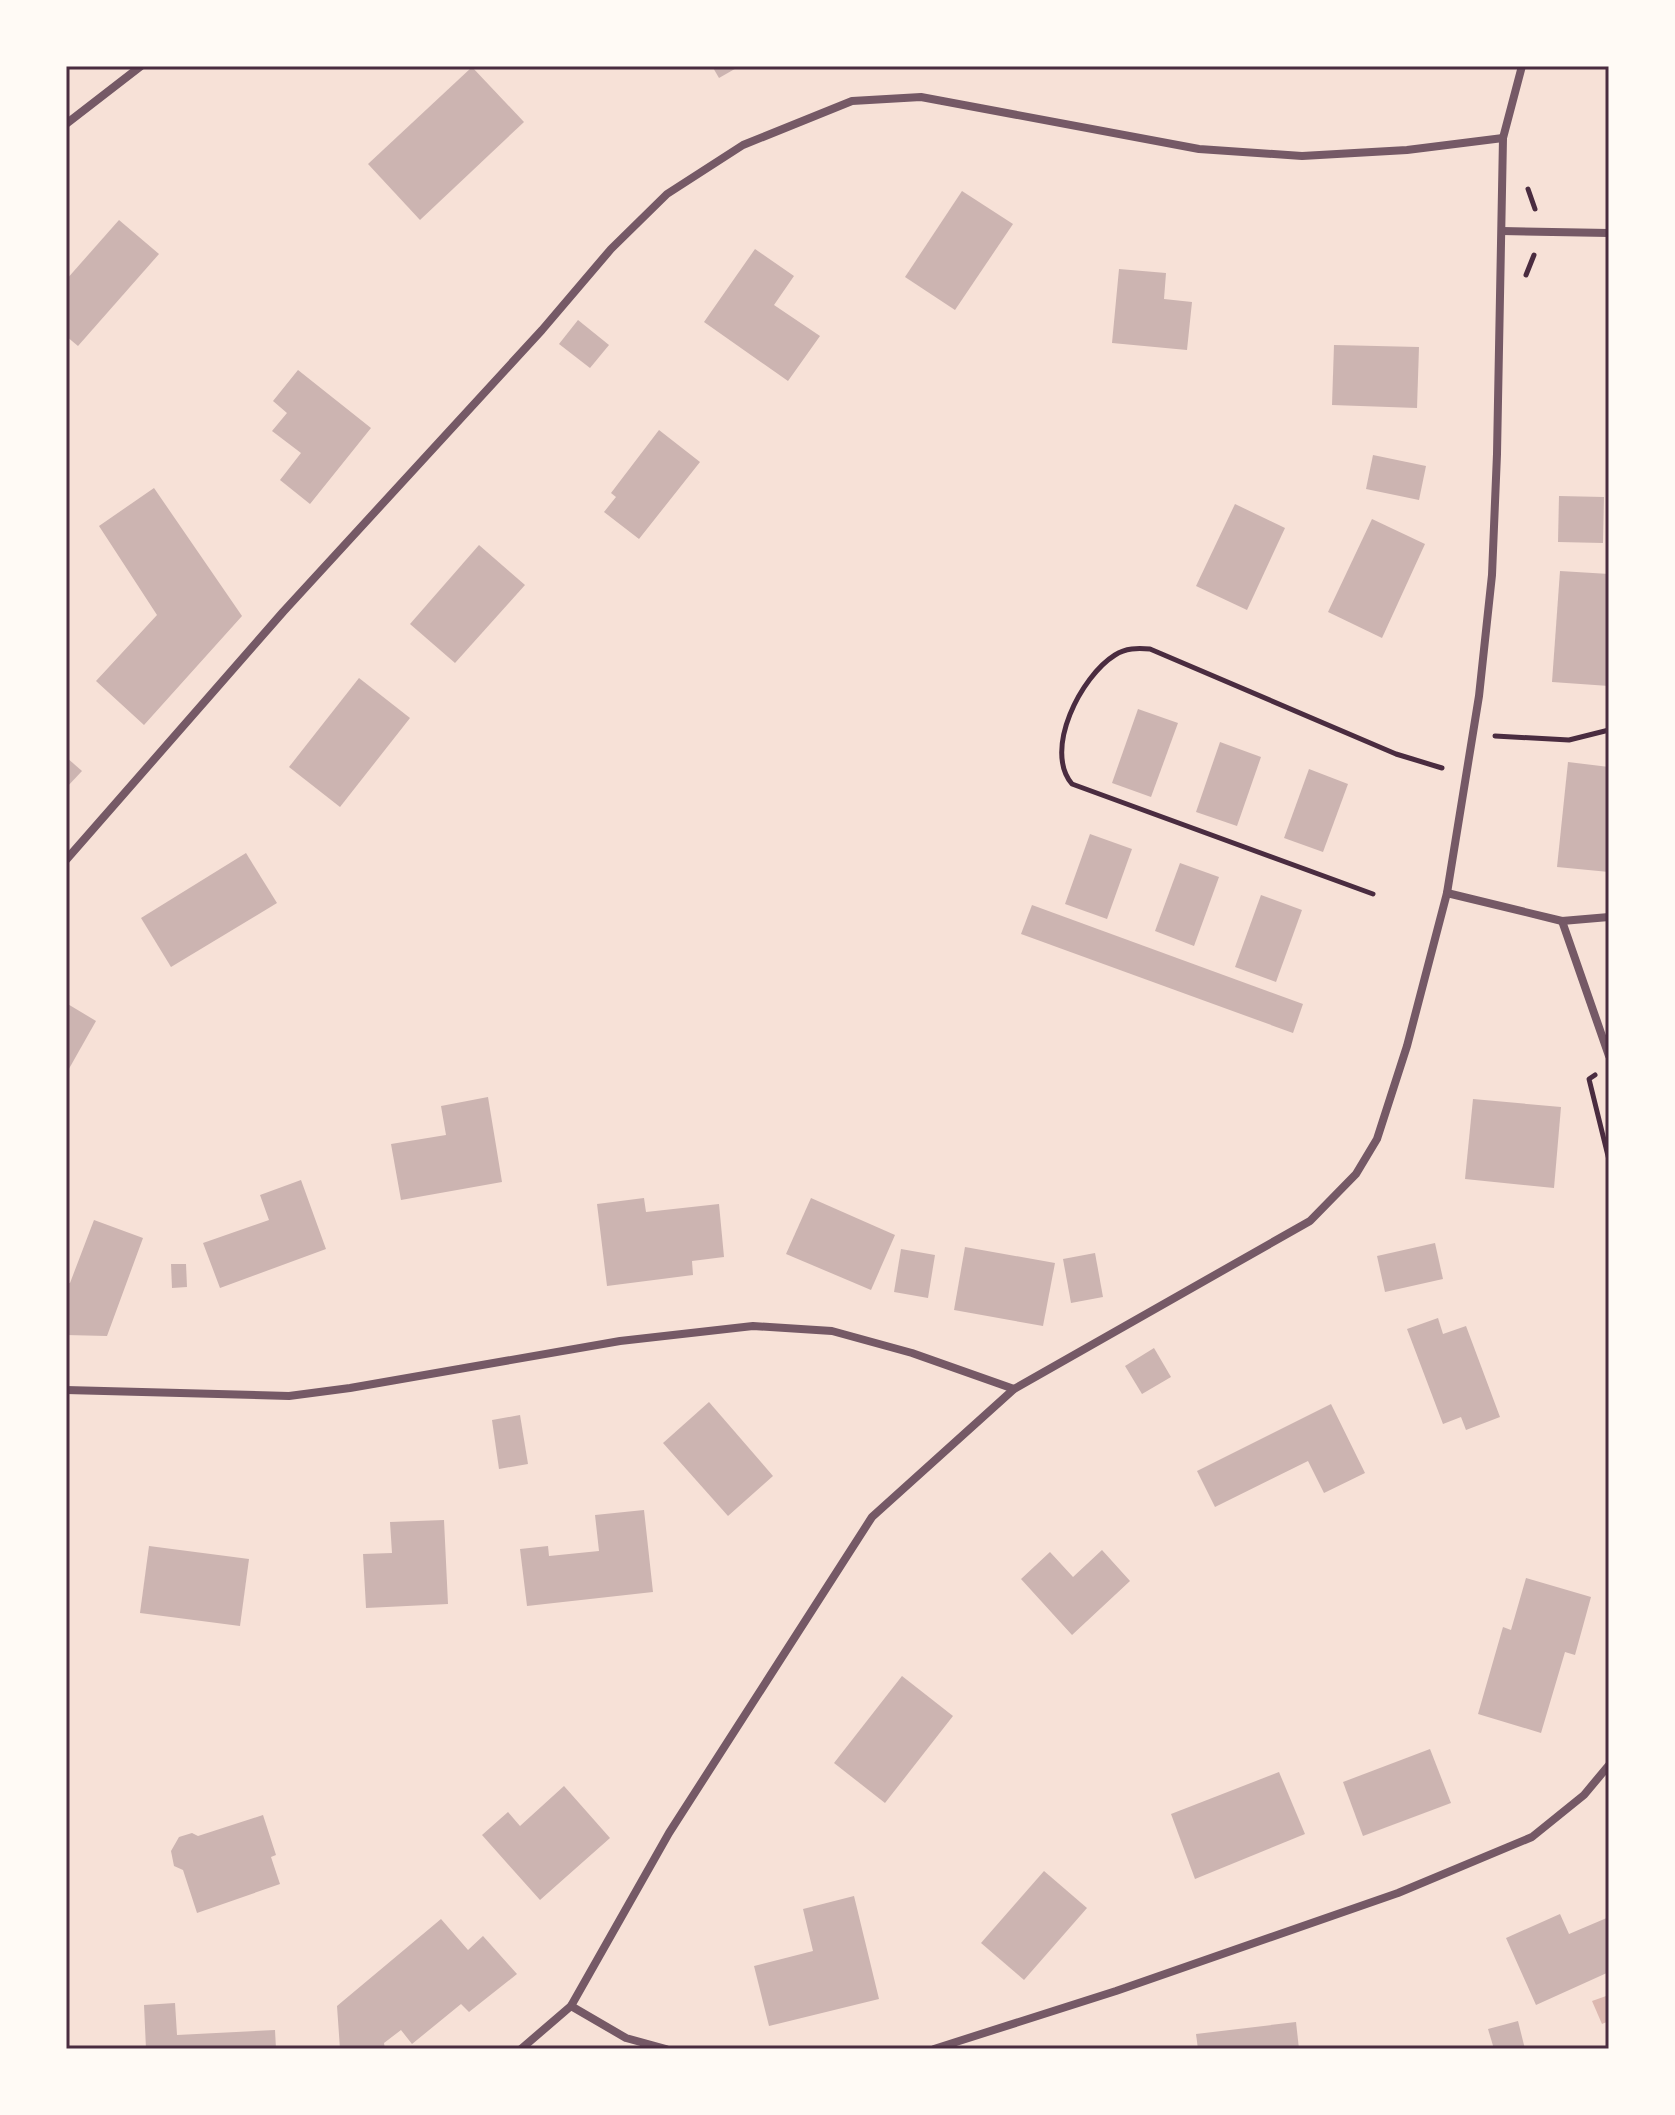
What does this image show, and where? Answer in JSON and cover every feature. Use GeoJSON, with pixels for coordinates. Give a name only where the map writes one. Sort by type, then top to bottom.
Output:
{"type":"FeatureCollection","features":[{"type":"Feature","properties":{"kind":"street"},"geometry":{"type":"LineString","coordinates":[[66,124],[141,66]]}},
{"type":"Feature","properties":{"kind":"street"},"geometry":{"type":"LineString","coordinates":[[521,2049],[571,2006],[669,1833],[872,1517],[1014,1389],[1310,1221],[1356,1174],[1377,1139],[1403,1059],[1447,893],[1479,696],[1492,575],[1503,138],[1522,66]]}},
{"type":"Feature","properties":{"kind":"street"},"geometry":{"type":"LineString","coordinates":[[66,860],[283,612],[532,342],[611,249],[667,194],[743,145],[852,101],[921,97],[1214,150],[1302,156],[1407,150],[1503,138]]}},
{"type":"Feature","properties":{"kind":"street"},"geometry":{"type":"LineString","coordinates":[[1502,231],[1609,233]]}},
{"type":"Feature","properties":{"kind":"street"},"geometry":{"type":"LineString","coordinates":[[1447,893],[1562,921],[1609,917]]}},
{"type":"Feature","properties":{"kind":"street"},"geometry":{"type":"LineString","coordinates":[[1562,921],[1609,1056]]}},
{"type":"Feature","properties":{"kind":"street"},"geometry":{"type":"LineString","coordinates":[[66,1390],[289,1396],[620,1341],[753,1326],[832,1331],[912,1353],[1014,1389]]}},
{"type":"Feature","properties":{"kind":"street"},"geometry":{"type":"LineString","coordinates":[[934,2049],[1116,1991],[1398,1893],[1532,1837],[1584,1795],[1609,1765]]}},
{"type":"Feature","properties":{"kind":"street"},"geometry":{"type":"LineString","coordinates":[[571,2006],[626,2038],[666,2049]]}},
{"type":"Feature","properties":{"kind":"path"},"geometry":{"type":"LineString","coordinates":[[1524,280],[1535,260],[1535,204],[1526,184]]}},
{"type":"Feature","properties":{"kind":"path"},"geometry":{"type":"LineString","coordinates":[[1373,894],[1072,784],[1063,774],[1061,755],[1067,724],[1081,691],[1095,671],[1115,655],[1130,648],[1150,649],[1396,754],[1448,769]]}},
{"type":"Feature","properties":{"kind":"path"},"geometry":{"type":"LineString","coordinates":[[1492,750],[1496,720]]}},
{"type":"Feature","properties":{"kind":"path"},"geometry":{"type":"LineString","coordinates":[[1494,736],[1569,740],[1609,730]]}},
{"type":"Feature","properties":{"kind":"path"},"geometry":{"type":"LineString","coordinates":[[1599,1073],[1589,1079],[1609,1160]]}},
{"type":"Feature","properties":{"kind":"shaded area"},"geometry":{"type":"Polygon","coordinates":[[[1609,1995],[1609,2021],[1602,2024],[1592,2001],[1609,1995]]]}},
{"type":"Feature","properties":{"kind":"building"},"geometry":{"type":"Polygon","coordinates":[[[712,66],[740,66],[719,78],[712,66]]]}},
{"type":"Feature","properties":{"kind":"building"},"geometry":{"type":"Polygon","coordinates":[[[472,67],[524,122],[420,220],[368,164],[472,67]]]}},
{"type":"Feature","properties":{"kind":"building"},"geometry":{"type":"Polygon","coordinates":[[[962,191],[1013,224],[955,310],[905,277],[962,191]]]}},
{"type":"Feature","properties":{"kind":"building"},"geometry":{"type":"Polygon","coordinates":[[[119,220],[159,254],[78,346],[66,336],[66,280],[119,220]]]}},
{"type":"Feature","properties":{"kind":"building"},"geometry":{"type":"Polygon","coordinates":[[[755,249],[794,276],[774,305],[820,336],[788,381],[704,322],[755,249]]]}},
{"type":"Feature","properties":{"kind":"building"},"geometry":{"type":"Polygon","coordinates":[[[1119,269],[1166,273],[1164,299],[1192,302],[1187,350],[1112,343],[1119,269]]]}},
{"type":"Feature","properties":{"kind":"building"},"geometry":{"type":"Polygon","coordinates":[[[578,320],[609,345],[590,368],[559,344],[578,320]]]}},
{"type":"Feature","properties":{"kind":"building"},"geometry":{"type":"Polygon","coordinates":[[[1334,345],[1419,347],[1417,408],[1332,405],[1334,345]]]}},
{"type":"Feature","properties":{"kind":"building"},"geometry":{"type":"Polygon","coordinates":[[[298,370],[371,428],[310,504],[280,480],[301,453],[272,431],[287,413],[273,401],[298,370]]]}},
{"type":"Feature","properties":{"kind":"building"},"geometry":{"type":"Polygon","coordinates":[[[659,430],[700,462],[639,539],[604,512],[616,497],[611,493],[659,430]]]}},
{"type":"Feature","properties":{"kind":"building"},"geometry":{"type":"Polygon","coordinates":[[[1373,455],[1426,466],[1419,500],[1366,489],[1373,455]]]}},
{"type":"Feature","properties":{"kind":"building"},"geometry":{"type":"Polygon","coordinates":[[[154,488],[242,616],[144,725],[96,681],[157,615],[99,526],[154,488]]]}},
{"type":"Feature","properties":{"kind":"building"},"geometry":{"type":"Polygon","coordinates":[[[1559,496],[1604,497],[1603,543],[1558,542],[1559,496]]]}},
{"type":"Feature","properties":{"kind":"building"},"geometry":{"type":"Polygon","coordinates":[[[1235,504],[1285,528],[1247,610],[1196,586],[1235,504]]]}},
{"type":"Feature","properties":{"kind":"building"},"geometry":{"type":"Polygon","coordinates":[[[1372,519],[1425,544],[1382,638],[1328,612],[1372,519]]]}},
{"type":"Feature","properties":{"kind":"building"},"geometry":{"type":"Polygon","coordinates":[[[479,545],[525,585],[455,663],[410,624],[479,545]]]}},
{"type":"Feature","properties":{"kind":"building"},"geometry":{"type":"Polygon","coordinates":[[[1560,571],[1609,574],[1609,686],[1552,682],[1560,571]]]}},
{"type":"Feature","properties":{"kind":"building"},"geometry":{"type":"Polygon","coordinates":[[[359,678],[410,718],[340,807],[289,767],[359,678]]]}},
{"type":"Feature","properties":{"kind":"building"},"geometry":{"type":"Polygon","coordinates":[[[1138,709],[1178,723],[1151,797],[1112,783],[1138,709]]]}},
{"type":"Feature","properties":{"kind":"building"},"geometry":{"type":"Polygon","coordinates":[[[1220,742],[1261,757],[1237,826],[1196,812],[1220,742]]]}},
{"type":"Feature","properties":{"kind":"building"},"geometry":{"type":"Polygon","coordinates":[[[66,757],[82,771],[66,788],[66,757]]]}},
{"type":"Feature","properties":{"kind":"building"},"geometry":{"type":"Polygon","coordinates":[[[1568,762],[1609,767],[1609,872],[1557,867],[1568,762]]]}},
{"type":"Feature","properties":{"kind":"building"},"geometry":{"type":"Polygon","coordinates":[[[1309,769],[1348,784],[1323,852],[1284,838],[1309,769]]]}},
{"type":"Feature","properties":{"kind":"building"},"geometry":{"type":"Polygon","coordinates":[[[1090,834],[1132,849],[1107,919],[1065,904],[1090,834]]]}},
{"type":"Feature","properties":{"kind":"building"},"geometry":{"type":"Polygon","coordinates":[[[246,853],[277,903],[171,967],[141,918],[246,853]]]}},
{"type":"Feature","properties":{"kind":"building"},"geometry":{"type":"Polygon","coordinates":[[[1180,863],[1219,877],[1194,946],[1155,931],[1180,863]]]}},
{"type":"Feature","properties":{"kind":"building"},"geometry":{"type":"Polygon","coordinates":[[[1261,895],[1302,910],[1276,982],[1235,967],[1261,895]]]}},
{"type":"Feature","properties":{"kind":"building"},"geometry":{"type":"Polygon","coordinates":[[[1032,905],[1303,1004],[1293,1033],[1021,934],[1032,905]]]}},
{"type":"Feature","properties":{"kind":"building"},"geometry":{"type":"Polygon","coordinates":[[[66,1003],[96,1021],[66,1074],[66,1003]]]}},
{"type":"Feature","properties":{"kind":"building"},"geometry":{"type":"Polygon","coordinates":[[[488,1097],[502,1182],[401,1200],[391,1144],[446,1135],[441,1106],[488,1097]]]}},
{"type":"Feature","properties":{"kind":"building"},"geometry":{"type":"Polygon","coordinates":[[[1473,1099],[1561,1107],[1554,1188],[1465,1179],[1473,1099]]]}},
{"type":"Feature","properties":{"kind":"building"},"geometry":{"type":"Polygon","coordinates":[[[301,1180],[326,1249],[220,1288],[203,1243],[269,1220],[260,1195],[301,1180]]]}},
{"type":"Feature","properties":{"kind":"building"},"geometry":{"type":"Polygon","coordinates":[[[644,1198],[646,1212],[719,1204],[724,1257],[692,1261],[693,1275],[607,1286],[597,1204],[644,1198]]]}},
{"type":"Feature","properties":{"kind":"building"},"geometry":{"type":"Polygon","coordinates":[[[811,1198],[895,1235],[871,1290],[786,1254],[811,1198]]]}},
{"type":"Feature","properties":{"kind":"building"},"geometry":{"type":"Polygon","coordinates":[[[94,1220],[143,1238],[107,1336],[66,1335],[66,1283],[70,1283],[94,1220]]]}},
{"type":"Feature","properties":{"kind":"building"},"geometry":{"type":"Polygon","coordinates":[[[1435,1243],[1443,1279],[1385,1292],[1377,1256],[1435,1243]]]}},
{"type":"Feature","properties":{"kind":"building"},"geometry":{"type":"Polygon","coordinates":[[[965,1247],[1055,1263],[1043,1326],[954,1310],[965,1247]]]}},
{"type":"Feature","properties":{"kind":"building"},"geometry":{"type":"Polygon","coordinates":[[[901,1249],[935,1255],[928,1298],[894,1292],[901,1249]]]}},
{"type":"Feature","properties":{"kind":"building"},"geometry":{"type":"Polygon","coordinates":[[[1095,1253],[1103,1297],[1071,1303],[1063,1259],[1095,1253]]]}},
{"type":"Feature","properties":{"kind":"building"},"geometry":{"type":"Polygon","coordinates":[[[171,1264],[186,1264],[187,1287],[172,1288],[171,1264]]]}},
{"type":"Feature","properties":{"kind":"building"},"geometry":{"type":"Polygon","coordinates":[[[1438,1318],[1443,1334],[1466,1326],[1500,1417],[1466,1430],[1461,1417],[1443,1424],[1407,1329],[1438,1318]]]}},
{"type":"Feature","properties":{"kind":"building"},"geometry":{"type":"Polygon","coordinates":[[[1154,1348],[1171,1377],[1142,1394],[1125,1366],[1154,1348]]]}},
{"type":"Feature","properties":{"kind":"building"},"geometry":{"type":"Polygon","coordinates":[[[709,1402],[773,1476],[728,1516],[663,1443],[709,1402]]]}},
{"type":"Feature","properties":{"kind":"building"},"geometry":{"type":"Polygon","coordinates":[[[1331,1404],[1365,1473],[1324,1493],[1308,1461],[1215,1507],[1197,1471],[1331,1404]]]}},
{"type":"Feature","properties":{"kind":"building"},"geometry":{"type":"Polygon","coordinates":[[[520,1415],[528,1464],[499,1469],[492,1420],[520,1415]]]}},
{"type":"Feature","properties":{"kind":"building"},"geometry":{"type":"Polygon","coordinates":[[[644,1510],[653,1592],[527,1606],[520,1549],[548,1546],[549,1556],[599,1551],[595,1515],[644,1510]]]}},
{"type":"Feature","properties":{"kind":"building"},"geometry":{"type":"Polygon","coordinates":[[[444,1520],[448,1604],[366,1608],[363,1554],[392,1553],[390,1522],[444,1520]]]}},
{"type":"Feature","properties":{"kind":"building"},"geometry":{"type":"Polygon","coordinates":[[[149,1546],[249,1559],[240,1626],[140,1613],[149,1546]]]}},
{"type":"Feature","properties":{"kind":"building"},"geometry":{"type":"Polygon","coordinates":[[[1102,1550],[1130,1581],[1072,1635],[1021,1579],[1050,1552],[1073,1577],[1102,1550]]]}},
{"type":"Feature","properties":{"kind":"building"},"geometry":{"type":"Polygon","coordinates":[[[1526,1578],[1591,1597],[1575,1655],[1565,1652],[1541,1733],[1478,1714],[1503,1627],[1511,1630],[1526,1578]]]}},
{"type":"Feature","properties":{"kind":"building"},"geometry":{"type":"Polygon","coordinates":[[[902,1676],[953,1716],[885,1803],[834,1763],[902,1676]]]}},
{"type":"Feature","properties":{"kind":"building"},"geometry":{"type":"Polygon","coordinates":[[[1430,1749],[1451,1803],[1363,1836],[1343,1782],[1430,1749]]]}},
{"type":"Feature","properties":{"kind":"building"},"geometry":{"type":"Polygon","coordinates":[[[1279,1772],[1305,1834],[1195,1879],[1171,1814],[1279,1772]]]}},
{"type":"Feature","properties":{"kind":"building"},"geometry":{"type":"Polygon","coordinates":[[[564,1786],[610,1838],[540,1900],[482,1835],[508,1812],[520,1826],[564,1786]]]}},
{"type":"Feature","properties":{"kind":"building"},"geometry":{"type":"Polygon","coordinates":[[[263,1815],[276,1855],[271,1857],[280,1884],[197,1913],[183,1870],[174,1866],[171,1851],[179,1837],[192,1833],[198,1836],[263,1815]]]}},
{"type":"Feature","properties":{"kind":"building"},"geometry":{"type":"Polygon","coordinates":[[[1044,1871],[1087,1908],[1024,1980],[981,1943],[1044,1871]]]}},
{"type":"Feature","properties":{"kind":"building"},"geometry":{"type":"Polygon","coordinates":[[[854,1896],[879,1999],[769,2026],[754,1966],[813,1951],[803,1909],[854,1896]]]}},
{"type":"Feature","properties":{"kind":"building"},"geometry":{"type":"Polygon","coordinates":[[[1560,1914],[1569,1934],[1609,1917],[1609,1972],[1536,2005],[1506,1938],[1560,1914]]]}},
{"type":"Feature","properties":{"kind":"building"},"geometry":{"type":"Polygon","coordinates":[[[441,1919],[468,1950],[483,1936],[517,1974],[469,2012],[461,2004],[412,2044],[401,2030],[384,2043],[385,2049],[340,2049],[337,2006],[441,1919]]]}},
{"type":"Feature","properties":{"kind":"building"},"geometry":{"type":"Polygon","coordinates":[[[175,2003],[177,2035],[275,2030],[276,2049],[146,2049],[144,2005],[175,2003]]]}},
{"type":"Feature","properties":{"kind":"building"},"geometry":{"type":"Polygon","coordinates":[[[1518,2021],[1525,2049],[1494,2049],[1488,2029],[1518,2021]]]}},
{"type":"Feature","properties":{"kind":"building"},"geometry":{"type":"Polygon","coordinates":[[[1296,2022],[1299,2049],[1198,2049],[1196,2034],[1296,2022]]]}}]}
